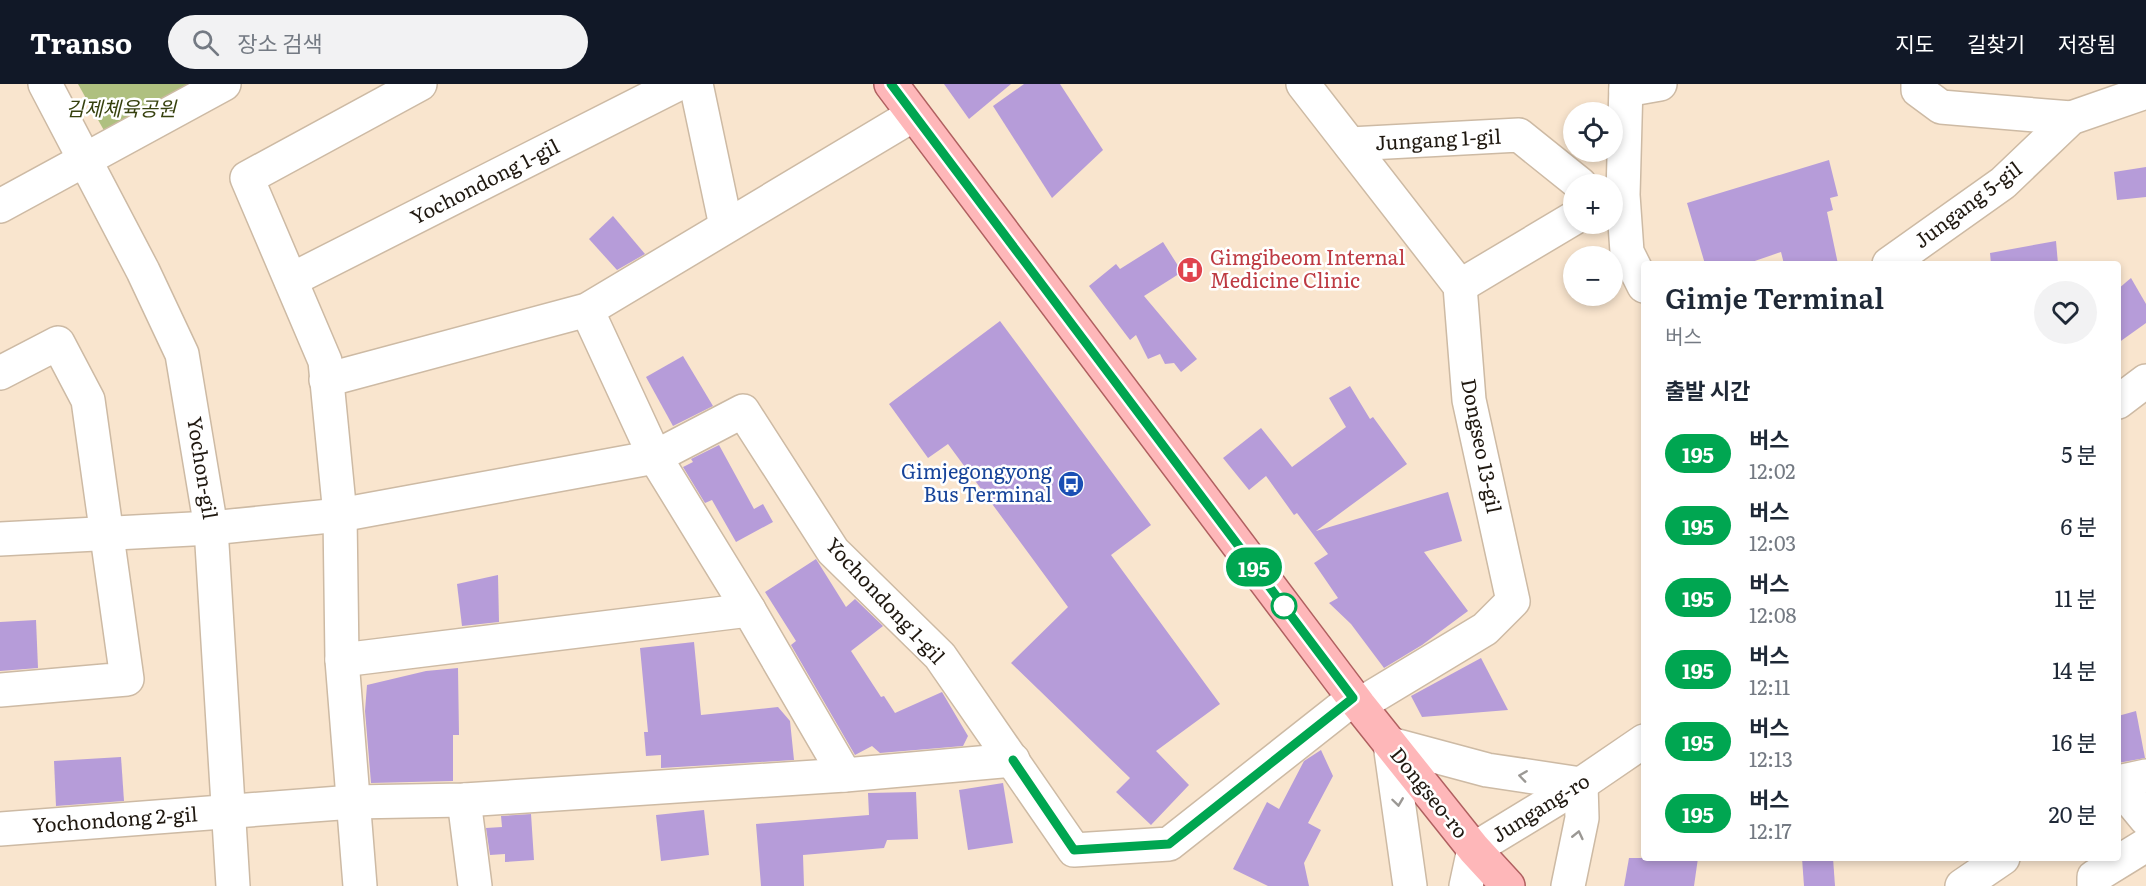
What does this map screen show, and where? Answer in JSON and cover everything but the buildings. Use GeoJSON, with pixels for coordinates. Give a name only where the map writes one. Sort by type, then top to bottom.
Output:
{"type":"FeatureCollection","features":[{"type":"Feature","properties":{"kind":"main road","name":"Dongseo-ro"},"geometry":{"type":"LineString","coordinates":[[891,84],[1356,701],[1474,849],[1508,886]]}},
{"type":"Feature","properties":{"kind":"street","name":"Yochon-gil"},"geometry":{"type":"LineString","coordinates":[[45,84],[86,160],[182,354],[203,468],[211,528],[233,886]]}},
{"type":"Feature","properties":{"kind":"street"},"geometry":{"type":"LineString","coordinates":[[0,206],[224,84]]}},
{"type":"Feature","properties":{"kind":"street"},"geometry":{"type":"LineString","coordinates":[[360,886],[342,660],[340,515],[326,360],[247,178],[420,84]]}},
{"type":"Feature","properties":{"kind":"street","name":"Yochondong 1-gil"},"geometry":{"type":"LineString","coordinates":[[291,280],[678,84]]}},
{"type":"Feature","properties":{"kind":"street"},"geometry":{"type":"LineString","coordinates":[[696,84],[726,226]]}},
{"type":"Feature","properties":{"kind":"street"},"geometry":{"type":"LineString","coordinates":[[1303,84],[1460,286],[1563,225]]}},
{"type":"Feature","properties":{"kind":"street"},"geometry":{"type":"LineString","coordinates":[[1618,174],[1626,87],[1660,84]]}},
{"type":"Feature","properties":{"kind":"street","name":"Jungang 5-gil"},"geometry":{"type":"LineString","coordinates":[[1930,95],[2071,118],[2137,99]]}},
{"type":"Feature","properties":{"kind":"street"},"geometry":{"type":"LineString","coordinates":[[326,380],[587,310],[913,115]]}},
{"type":"Feature","properties":{"kind":"street","name":"Jungang 5-gil"},"geometry":{"type":"LineString","coordinates":[[1893,261],[2003,183],[2071,118]]}},
{"type":"Feature","properties":{"kind":"street","name":"Jungang 1-gil"},"geometry":{"type":"LineString","coordinates":[[1350,144],[1519,135],[1568,174]]}},
{"type":"Feature","properties":{"kind":"street"},"geometry":{"type":"LineString","coordinates":[[1623,232],[1627,252],[1641,280]]}},
{"type":"Feature","properties":{"kind":"street","name":"Dongseo 13-gil"},"geometry":{"type":"LineString","coordinates":[[1356,701],[1485,629],[1513,601],[1469,400],[1460,286]]}},
{"type":"Feature","properties":{"kind":"street"},"geometry":{"type":"LineString","coordinates":[[587,310],[655,457],[749,610],[844,775]]}},
{"type":"Feature","properties":{"kind":"street"},"geometry":{"type":"LineString","coordinates":[[0,373],[58,343],[88,400],[127,679],[0,690]]}},
{"type":"Feature","properties":{"kind":"street"},"geometry":{"type":"LineString","coordinates":[[2121,400],[2146,381]]}},
{"type":"Feature","properties":{"kind":"street","name":"Yochondong 1-gil"},"geometry":{"type":"LineString","coordinates":[[105,531],[211,528],[340,515],[655,457],[743,411],[833,551],[940,656],[1013,760]]}},
{"type":"Feature","properties":{"kind":"street"},"geometry":{"type":"LineString","coordinates":[[0,538],[105,531]]}},
{"type":"Feature","properties":{"kind":"street"},"geometry":{"type":"LineString","coordinates":[[342,660],[749,610]]}},
{"type":"Feature","properties":{"kind":"street"},"geometry":{"type":"LineString","coordinates":[[353,802],[464,800],[844,775],[1013,760],[1074,850],[1169,844],[1356,701]]}},
{"type":"Feature","properties":{"kind":"street","name":"Jungang-ro"},"geometry":{"type":"LineString","coordinates":[[1466,886],[1474,849],[1581,784],[1641,743]]}},
{"type":"Feature","properties":{"kind":"street"},"geometry":{"type":"LineString","coordinates":[[1410,886],[1390,744],[1487,770],[1581,784],[1582,818],[1568,886]]}},
{"type":"Feature","properties":{"kind":"street","name":"Jungang-ro"},"geometry":{"type":"LineString","coordinates":[[1610,765],[1641,766]]}},
{"type":"Feature","properties":{"kind":"street"},"geometry":{"type":"LineString","coordinates":[[2121,782],[2146,776]]}},
{"type":"Feature","properties":{"kind":"street"},"geometry":{"type":"LineString","coordinates":[[2121,787],[2146,819]]}},
{"type":"Feature","properties":{"kind":"street"},"geometry":{"type":"LineString","coordinates":[[464,800],[475,886]]}},
{"type":"Feature","properties":{"kind":"street","name":"Yochondong 2-gil"},"geometry":{"type":"LineString","coordinates":[[0,828],[353,802]]}},
{"type":"Feature","properties":{"kind":"street"},"geometry":{"type":"LineString","coordinates":[[2121,860],[2146,845]]}},
{"type":"Feature","properties":{"kind":"street"},"geometry":{"type":"LineString","coordinates":[[1962,886],[1999,861]]}},
{"type":"Feature","properties":{"kind":"street"},"geometry":{"type":"LineString","coordinates":[[2094,886],[2094,877],[2120,861]]}},
{"type":"Feature","properties":{"kind":"green space","name":"김제체육공원"},"geometry":{"type":"Polygon","coordinates":[[[78,84],[226,84],[111,143],[78,84]]]}},
{"type":"Feature","properties":{"kind":"bus line","name":"195"},"geometry":{"type":"LineString","coordinates":[[891,84],[1353,698],[1169,844],[1074,850],[1013,760]]}},
{"type":"Feature","properties":{"kind":"place","name":"Gimgibeom Internal Medicine Clinic"},"geometry":{"type":"Point","coordinates":[1190,270]}},
{"type":"Feature","properties":{"kind":"place","name":"Gimjegongyong Bus Terminal"},"geometry":{"type":"Point","coordinates":[1071,484]}}]}
